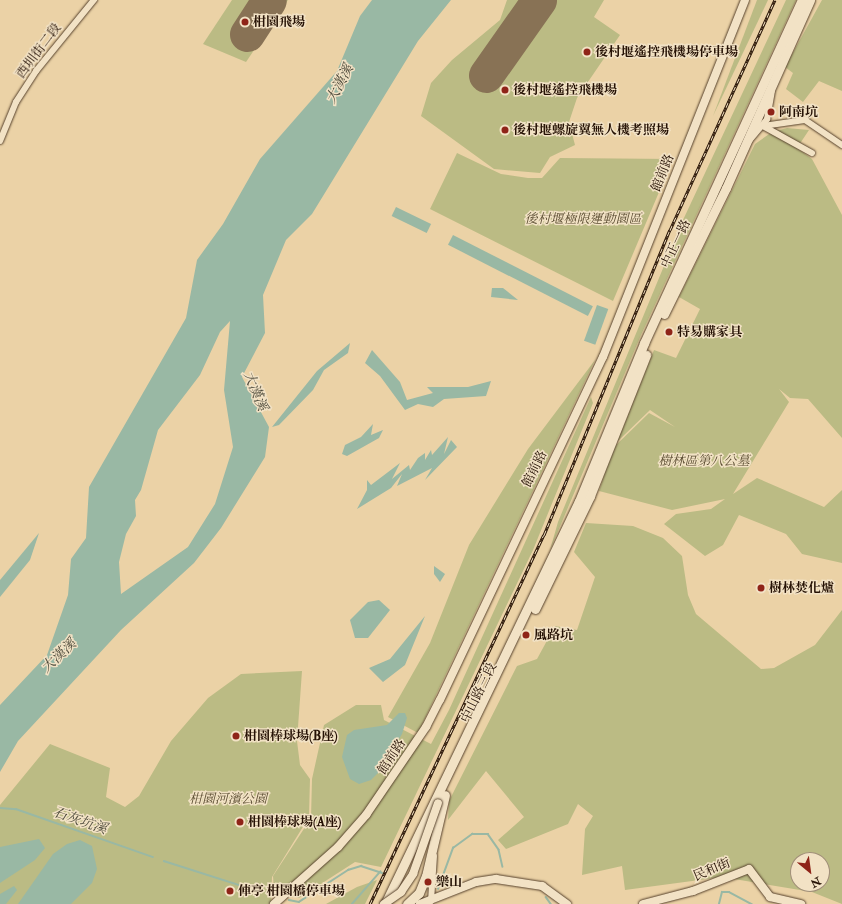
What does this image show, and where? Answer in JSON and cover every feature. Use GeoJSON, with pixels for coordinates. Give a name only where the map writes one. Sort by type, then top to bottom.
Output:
{"type":"FeatureCollection","features":[{"type":"Feature","properties":{"kind":"main road","name":"中正一路"},"geometry":{"type":"LineString","coordinates":[[769,83],[802,0]]}},
{"type":"Feature","properties":{"kind":"main road","name":"中正一路"},"geometry":{"type":"LineString","coordinates":[[590,496],[652,340],[769,83],[810,0]]}},
{"type":"Feature","properties":{"kind":"main road","name":"中正一路"},"geometry":{"type":"LineString","coordinates":[[579,501],[644,343],[742,143]]}},
{"type":"Feature","properties":{"kind":"main road","name":"中山路三段"},"geometry":{"type":"LineString","coordinates":[[384,904],[439,800],[590,496]]}},
{"type":"Feature","properties":{"kind":"main road","name":"中山路三段"},"geometry":{"type":"LineString","coordinates":[[407,904],[423,885],[434,850],[439,800],[579,501]]}},
{"type":"Feature","properties":{"kind":"street","name":"西圳街二段"},"geometry":{"type":"LineString","coordinates":[[0,142],[16,102],[28,84],[94,0]]}},
{"type":"Feature","properties":{"kind":"street","name":"館前路"},"geometry":{"type":"LineString","coordinates":[[274,904],[338,847],[366,815],[426,727],[603,357],[745,0]]}},
{"type":"Feature","properties":{"kind":"street"},"geometry":{"type":"LineString","coordinates":[[763,126],[769,83]]}},
{"type":"Feature","properties":{"kind":"street"},"geometry":{"type":"LineString","coordinates":[[742,143],[763,126],[805,120],[842,146]]}},
{"type":"Feature","properties":{"kind":"street"},"geometry":{"type":"LineString","coordinates":[[763,126],[812,153]]}},
{"type":"Feature","properties":{"kind":"street"},"geometry":{"type":"LineString","coordinates":[[431,901],[434,850]]}},
{"type":"Feature","properties":{"kind":"street","name":"民和街"},"geometry":{"type":"LineString","coordinates":[[643,904],[688,893],[749,869],[770,897],[801,904]]}},
{"type":"Feature","properties":{"kind":"street"},"geometry":{"type":"LineString","coordinates":[[420,904],[431,901],[476,882],[496,879],[542,886],[567,904]]}},
{"type":"Feature","properties":{"kind":"green space","name":"柑園飛場"},"geometry":{"type":"Polygon","coordinates":[[[232,0],[288,0],[246,62],[203,44],[232,0]]]}},
{"type":"Feature","properties":{"kind":"green space","name":"後村堰遙控飛機場"},"geometry":{"type":"Polygon","coordinates":[[[507,0],[604,0],[594,17],[620,35],[577,98],[569,122],[575,145],[550,157],[540,173],[494,169],[421,116],[431,83],[452,60],[500,20],[507,0]]]}},
{"type":"Feature","properties":{"kind":"green space"},"geometry":{"type":"Polygon","coordinates":[[[757,0],[768,0],[713,116],[757,0]]]}},
{"type":"Feature","properties":{"kind":"green space"},"geometry":{"type":"Polygon","coordinates":[[[786,0],[796,0],[641,335],[550,550],[558,522],[683,220],[786,0]]]}},
{"type":"Feature","properties":{"kind":"green space"},"geometry":{"type":"Polygon","coordinates":[[[822,0],[842,0],[842,91],[819,81],[803,102],[786,89],[793,73],[785,67],[822,0]]]}},
{"type":"Feature","properties":{"kind":"green space","name":"樹林區第八公墓"},"geometry":{"type":"Polygon","coordinates":[[[787,128],[809,130],[797,148],[812,159],[842,215],[842,438],[808,399],[790,398],[779,389],[789,402],[733,494],[757,478],[824,507],[842,490],[842,563],[802,554],[786,534],[739,515],[723,545],[705,556],[664,524],[676,514],[711,509],[725,499],[672,510],[599,491],[613,448],[649,413],[675,427],[650,410],[617,442],[654,350],[676,358],[700,309],[679,297],[755,144],[772,132],[787,128]]]}},
{"type":"Feature","properties":{"kind":"green space","name":"後村堰極限運動園區"},"geometry":{"type":"Polygon","coordinates":[[[457,153],[501,174],[528,178],[542,178],[560,158],[673,159],[613,301],[430,209],[457,153]]]}},
{"type":"Feature","properties":{"kind":"green space"},"geometry":{"type":"Polygon","coordinates":[[[595,360],[418,733],[388,717],[430,643],[469,545],[528,449],[595,360]]]}},
{"type":"Feature","properties":{"kind":"green space"},"geometry":{"type":"Polygon","coordinates":[[[591,397],[593,403],[533,550],[381,867],[355,862],[299,898],[274,890],[273,876],[311,818],[312,779],[324,725],[356,705],[381,705],[384,720],[431,744],[449,710],[591,397]]]}},
{"type":"Feature","properties":{"kind":"green space"},"geometry":{"type":"Polygon","coordinates":[[[586,523],[633,526],[663,538],[682,556],[688,595],[696,614],[761,669],[774,668],[815,645],[842,610],[842,904],[812,892],[830,892],[830,852],[790,852],[790,888],[722,877],[625,890],[622,866],[582,875],[585,829],[593,816],[578,804],[568,824],[506,849],[498,840],[524,817],[486,771],[448,820],[449,801],[517,666],[537,659],[555,626],[577,630],[595,577],[574,552],[586,523]]]}},
{"type":"Feature","properties":{"kind":"green space","name":"柑園河濱公園"},"geometry":{"type":"Polygon","coordinates":[[[302,671],[297,741],[300,765],[310,779],[309,817],[272,877],[271,904],[0,904],[0,805],[50,744],[110,768],[106,797],[125,807],[139,796],[171,741],[208,698],[241,674],[302,671]]]}},
{"type":"Feature","properties":{"kind":"green space"},"geometry":{"type":"Polygon","coordinates":[[[377,880],[365,904],[326,904],[357,887],[377,880]]]}},
{"type":"Feature","properties":{"kind":"water","name":"大漢溪"},"geometry":{"type":"Polygon","coordinates":[[[372,0],[451,0],[418,41],[312,214],[286,240],[263,295],[265,333],[242,377],[269,427],[265,457],[221,528],[194,563],[121,630],[18,741],[0,772],[0,705],[47,655],[68,595],[71,559],[86,538],[89,487],[186,318],[197,260],[223,224],[260,159],[337,71],[360,16],[372,0]],[[230,321],[220,332],[200,375],[158,430],[141,490],[135,500],[136,516],[126,534],[119,562],[121,594],[188,547],[215,504],[233,447],[224,390],[230,321]]]}},
{"type":"Feature","properties":{"kind":"water"},"geometry":{"type":"Polygon","coordinates":[[[396,207],[431,224],[427,233],[392,216],[396,207]]]}},
{"type":"Feature","properties":{"kind":"water"},"geometry":{"type":"Polygon","coordinates":[[[453,235],[593,306],[588,316],[448,245],[453,235]]]}},
{"type":"Feature","properties":{"kind":"water"},"geometry":{"type":"Polygon","coordinates":[[[492,288],[503,288],[518,300],[491,297],[492,288]]]}},
{"type":"Feature","properties":{"kind":"water"},"geometry":{"type":"Polygon","coordinates":[[[597,305],[608,309],[595,345],[584,341],[597,305]]]}},
{"type":"Feature","properties":{"kind":"water"},"geometry":{"type":"Polygon","coordinates":[[[350,343],[348,353],[324,370],[313,390],[279,425],[272,427],[317,371],[350,343]]]}},
{"type":"Feature","properties":{"kind":"water"},"geometry":{"type":"Polygon","coordinates":[[[372,350],[400,382],[407,400],[433,393],[427,387],[468,387],[491,381],[486,396],[444,399],[433,407],[418,404],[405,410],[380,376],[365,363],[372,350]]]}},
{"type":"Feature","properties":{"kind":"water"},"geometry":{"type":"Polygon","coordinates":[[[373,424],[371,435],[383,430],[379,438],[347,456],[342,454],[345,445],[361,437],[373,424]]]}},
{"type":"Feature","properties":{"kind":"water"},"geometry":{"type":"Polygon","coordinates":[[[448,437],[444,454],[451,440],[457,447],[425,480],[432,468],[397,486],[402,474],[391,488],[357,509],[367,490],[367,480],[371,485],[400,463],[392,479],[409,465],[410,470],[418,458],[425,453],[425,460],[431,450],[432,455],[448,437]]]}},
{"type":"Feature","properties":{"kind":"water"},"geometry":{"type":"Polygon","coordinates":[[[39,533],[30,560],[0,597],[0,580],[39,533]]]}},
{"type":"Feature","properties":{"kind":"water"},"geometry":{"type":"Polygon","coordinates":[[[434,566],[445,574],[440,582],[434,574],[434,566]]]}},
{"type":"Feature","properties":{"kind":"water"},"geometry":{"type":"Polygon","coordinates":[[[379,600],[390,610],[368,638],[355,638],[350,620],[368,602],[379,600]]]}},
{"type":"Feature","properties":{"kind":"water"},"geometry":{"type":"Polygon","coordinates":[[[425,616],[405,665],[383,682],[369,668],[390,659],[425,616]]]}},
{"type":"Feature","properties":{"kind":"water"},"geometry":{"type":"Polygon","coordinates":[[[399,713],[405,713],[407,718],[402,734],[379,772],[371,780],[359,784],[350,779],[342,757],[347,735],[354,730],[387,725],[399,713]]]}},
{"type":"Feature","properties":{"kind":"water"},"geometry":{"type":"Polygon","coordinates":[[[39,839],[45,848],[35,860],[0,883],[0,847],[39,839]]]}},
{"type":"Feature","properties":{"kind":"water"},"geometry":{"type":"Polygon","coordinates":[[[80,840],[92,846],[97,869],[92,883],[71,904],[18,904],[53,854],[67,844],[80,840]]]}},
{"type":"Feature","properties":{"kind":"water"},"geometry":{"type":"Polygon","coordinates":[[[14,886],[17,890],[6,904],[0,904],[0,894],[14,886]]]}},
{"type":"Feature","properties":{"kind":"waterway","name":"石灰坑溪"},"geometry":{"type":"LineString","coordinates":[[0,808],[16,809],[153,857]]}},
{"type":"Feature","properties":{"kind":"waterway","name":"石灰坑溪"},"geometry":{"type":"LineString","coordinates":[[438,889],[453,848],[472,834],[488,834],[499,850],[503,867]]}},
{"type":"Feature","properties":{"kind":"waterway","name":"石灰坑溪"},"geometry":{"type":"LineString","coordinates":[[164,861],[261,892]]}},
{"type":"Feature","properties":{"kind":"waterway","name":"石灰坑溪"},"geometry":{"type":"LineString","coordinates":[[289,900],[299,902],[348,870],[361,866],[382,873]]}},
{"type":"Feature","properties":{"kind":"waterway"},"geometry":{"type":"LineString","coordinates":[[352,904],[380,872]]}},
{"type":"Feature","properties":{"kind":"waterway","name":"石灰坑溪"},"geometry":{"type":"LineString","coordinates":[[719,904],[722,892],[729,892],[752,904]]}},
{"type":"Feature","properties":{"kind":"waterway","name":"石灰坑溪"},"geometry":{"type":"LineString","coordinates":[[546,897],[551,904]]}},
{"type":"Feature","properties":{"kind":"runway"},"geometry":{"type":"LineString","coordinates":[[247,34],[269,0]]}},
{"type":"Feature","properties":{"kind":"runway"},"geometry":{"type":"LineString","coordinates":[[486,75],[539,0]]}},
{"type":"Feature","properties":{"kind":"railway"},"geometry":{"type":"LineString","coordinates":[[370,904],[544,535],[670,230],[775,0]]}},
{"type":"Feature","properties":{"kind":"place","name":"柑園飛場"},"geometry":{"type":"Point","coordinates":[245,22]}},
{"type":"Feature","properties":{"kind":"place","name":"後村堰遙控飛機場停車場"},"geometry":{"type":"Point","coordinates":[587,52]}},
{"type":"Feature","properties":{"kind":"place","name":"後村堰遙控飛機場"},"geometry":{"type":"Point","coordinates":[505,90]}},
{"type":"Feature","properties":{"kind":"place","name":"阿南坑"},"geometry":{"type":"Point","coordinates":[771,112]}},
{"type":"Feature","properties":{"kind":"place","name":"後村堰螺旋翼無人機考照場"},"geometry":{"type":"Point","coordinates":[505,130]}},
{"type":"Feature","properties":{"kind":"place","name":"特易購家具"},"geometry":{"type":"Point","coordinates":[669,332]}},
{"type":"Feature","properties":{"kind":"place","name":"樹林焚化爐"},"geometry":{"type":"Point","coordinates":[761,588]}},
{"type":"Feature","properties":{"kind":"place","name":"風路坑"},"geometry":{"type":"Point","coordinates":[526,635]}},
{"type":"Feature","properties":{"kind":"place","name":"柑園棒球場(B座)"},"geometry":{"type":"Point","coordinates":[236,736]}},
{"type":"Feature","properties":{"kind":"place","name":"柑園棒球場(A座)"},"geometry":{"type":"Point","coordinates":[240,822]}},
{"type":"Feature","properties":{"kind":"place","name":"樂山"},"geometry":{"type":"Point","coordinates":[428,882]}},
{"type":"Feature","properties":{"kind":"place","name":"俥亭 柑園橋停車場"},"geometry":{"type":"Point","coordinates":[230,891]}}]}
